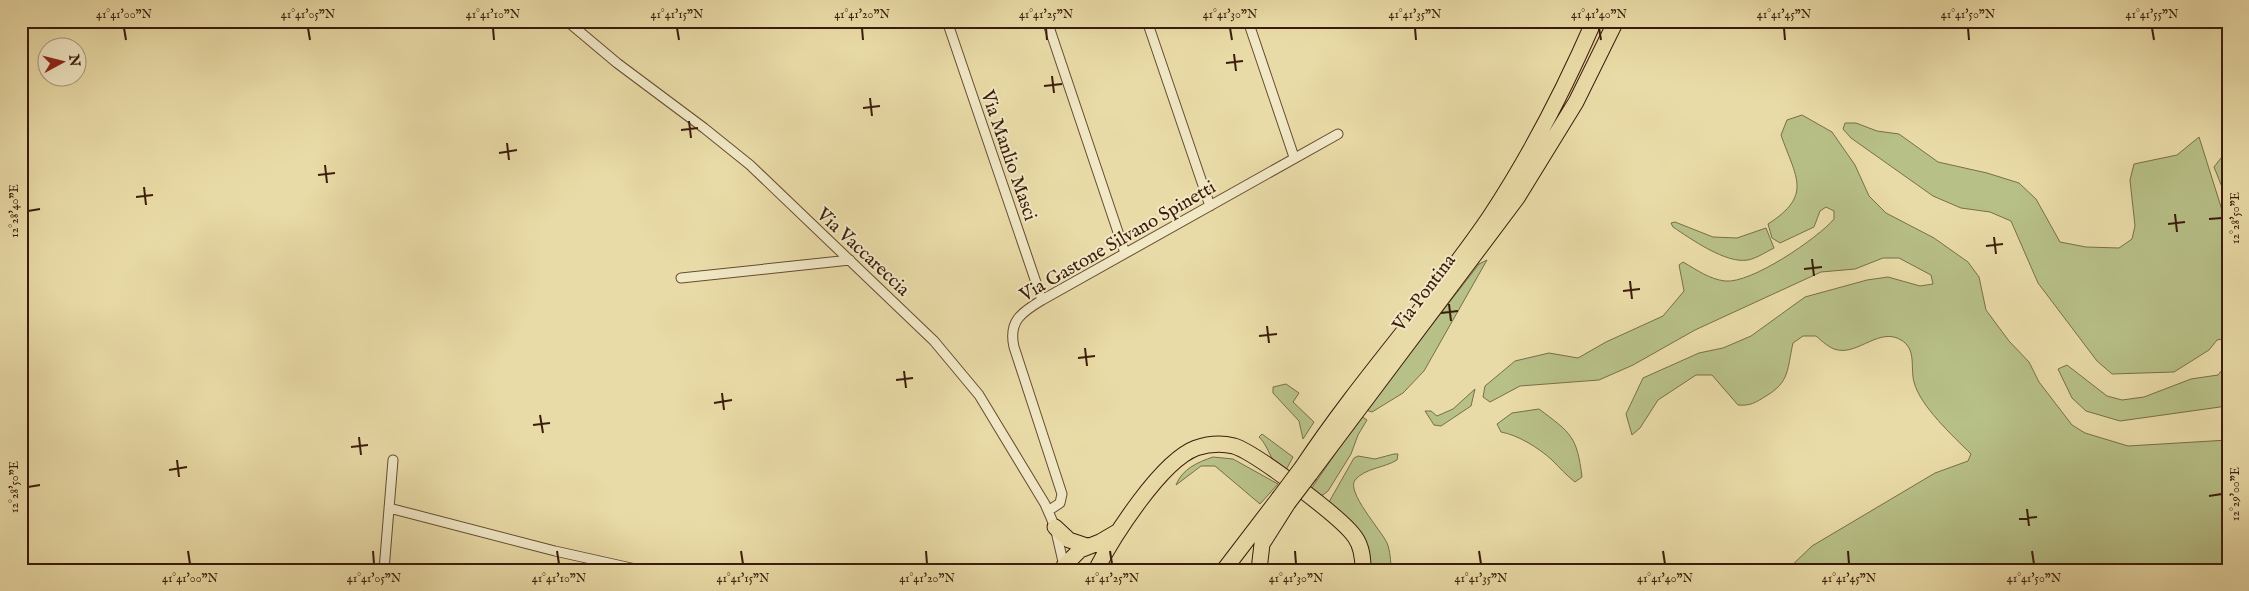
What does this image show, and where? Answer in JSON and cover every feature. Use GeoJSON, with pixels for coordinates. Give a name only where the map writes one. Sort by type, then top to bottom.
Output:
{"type":"FeatureCollection","features":[{"type":"Feature","properties":{"kind":"highway","name":"Via Pontina"},"geometry":{"type":"LineString","coordinates":[[1236,570],[1283,501],[1488,219],[1519,170],[1548,118],[1594,21]]}},
{"type":"Feature","properties":{"kind":"highway","name":"Via Pontina"},"geometry":{"type":"LineString","coordinates":[[1306,470],[1518,198],[1576,102],[1616,21]]}},
{"type":"Feature","properties":{"kind":"highway"},"geometry":{"type":"LineString","coordinates":[[1095,570],[1118,531],[1174,461],[1187,452],[1204,446],[1229,446],[1243,450],[1260,459],[1342,522],[1359,544],[1362,570]]}},
{"type":"Feature","properties":{"kind":"highway","name":"Via Pontina"},"geometry":{"type":"LineString","coordinates":[[1224,570],[1283,501]]}},
{"type":"Feature","properties":{"kind":"highway"},"geometry":{"type":"LineString","coordinates":[[1248,570],[1283,501]]}},
{"type":"Feature","properties":{"kind":"highway"},"geometry":{"type":"LineString","coordinates":[[1055,527],[1069,540],[1087,546]]}},
{"type":"Feature","properties":{"kind":"highway"},"geometry":{"type":"LineString","coordinates":[[1067,568],[1074,555],[1087,546],[1100,542],[1118,531]]}},
{"type":"Feature","properties":{"kind":"highway"},"geometry":{"type":"LineString","coordinates":[[1259,570],[1262,544]]}},
{"type":"Feature","properties":{"kind":"street","name":"Via Vaccareccia"},"geometry":{"type":"LineString","coordinates":[[567,21],[617,63],[731,149],[918,324],[968,380],[985,403],[1048,511],[1055,527],[1067,568]]}},
{"type":"Feature","properties":{"kind":"street","name":"Via Manlio Masci"},"geometry":{"type":"LineString","coordinates":[[947,21],[1042,300]]}},
{"type":"Feature","properties":{"kind":"street"},"geometry":{"type":"LineString","coordinates":[[1047,21],[1126,254]]}},
{"type":"Feature","properties":{"kind":"street"},"geometry":{"type":"LineString","coordinates":[[1147,21],[1210,206]]}},
{"type":"Feature","properties":{"kind":"street"},"geometry":{"type":"LineString","coordinates":[[1248,21],[1294,157]]}},
{"type":"Feature","properties":{"kind":"street","name":"Via Gastone Silvano Spinetti"},"geometry":{"type":"LineString","coordinates":[[1048,511],[1060,503],[1062,494],[1014,348],[1013,326],[1018,316],[1042,300],[1338,134]]}},
{"type":"Feature","properties":{"kind":"street"},"geometry":{"type":"LineString","coordinates":[[681,278],[850,260]]}},
{"type":"Feature","properties":{"kind":"street"},"geometry":{"type":"LineString","coordinates":[[384,570],[392,460]]}},
{"type":"Feature","properties":{"kind":"street"},"geometry":{"type":"LineString","coordinates":[[389,508],[555,551],[640,570]]}},
{"type":"Feature","properties":{"kind":"green space"},"geometry":{"type":"Polygon","coordinates":[[[1802,115],[1832,132],[1855,165],[1869,196],[1886,213],[1934,238],[1968,262],[1979,277],[1986,310],[2009,341],[2029,362],[2039,382],[2072,425],[2085,433],[2128,446],[2228,440],[2228,558],[2214,570],[1787,570],[1812,546],[1935,473],[1968,461],[1971,454],[1930,411],[1917,391],[1909,348],[1901,340],[1893,337],[1877,339],[1846,350],[1838,350],[1832,348],[1816,336],[1803,336],[1793,343],[1784,380],[1774,391],[1749,404],[1738,405],[1712,375],[1696,375],[1658,400],[1640,428],[1632,435],[1626,414],[1643,378],[1699,353],[1723,348],[1751,336],[1805,297],[1867,280],[1888,277],[1920,286],[1933,284],[1931,275],[1899,258],[1883,258],[1855,269],[1821,272],[1695,330],[1633,365],[1599,380],[1520,386],[1490,402],[1483,397],[1485,386],[1515,361],[1549,353],[1578,358],[1606,342],[1663,316],[1684,291],[1679,265],[1683,262],[1714,278],[1725,281],[1736,280],[1767,268],[1799,248],[1826,227],[1834,219],[1834,211],[1826,207],[1820,211],[1814,227],[1780,243],[1772,238],[1768,224],[1782,214],[1791,204],[1796,194],[1795,174],[1781,135],[1787,120],[1802,115]]]}},
{"type":"Feature","properties":{"kind":"green space"},"geometry":{"type":"Polygon","coordinates":[[[1845,123],[1856,123],[1877,131],[1899,134],[1938,162],[1987,173],[2019,183],[2036,199],[2060,242],[2086,247],[2119,248],[2132,239],[2135,226],[2130,180],[2134,164],[2177,155],[2199,137],[2228,229],[2228,338],[2217,340],[2209,350],[2174,372],[2112,374],[2097,361],[2038,283],[2011,221],[1990,212],[1961,208],[1933,196],[1851,138],[1843,129],[1845,123]]]}},
{"type":"Feature","properties":{"kind":"green space"},"geometry":{"type":"Polygon","coordinates":[[[2221,158],[2228,171],[2228,202],[2214,167],[2221,158]]]}},
{"type":"Feature","properties":{"kind":"green space"},"geometry":{"type":"Polygon","coordinates":[[[1675,222],[1713,237],[1737,238],[1766,228],[1774,248],[1748,260],[1730,258],[1699,244],[1680,232],[1671,223],[1675,222]]]}},
{"type":"Feature","properties":{"kind":"green space"},"geometry":{"type":"Polygon","coordinates":[[[1487,260],[1424,371],[1403,393],[1372,412],[1366,410],[1479,264],[1487,260]]]}},
{"type":"Feature","properties":{"kind":"green space"},"geometry":{"type":"Polygon","coordinates":[[[2228,363],[2228,402],[2220,407],[2120,421],[2086,411],[2072,398],[2058,369],[2067,365],[2107,396],[2122,400],[2144,397],[2191,379],[2218,375],[2228,363]]]}},
{"type":"Feature","properties":{"kind":"green space"},"geometry":{"type":"Polygon","coordinates":[[[1286,384],[1299,393],[1293,402],[1314,422],[1303,439],[1299,421],[1273,393],[1273,387],[1286,384]]]}},
{"type":"Feature","properties":{"kind":"green space"},"geometry":{"type":"Polygon","coordinates":[[[1475,389],[1471,406],[1441,426],[1434,425],[1425,411],[1431,411],[1437,416],[1453,409],[1475,389]]]}},
{"type":"Feature","properties":{"kind":"green space"},"geometry":{"type":"Polygon","coordinates":[[[1539,409],[1559,424],[1575,444],[1582,477],[1575,482],[1541,451],[1521,439],[1501,432],[1497,424],[1512,413],[1539,409]]]}},
{"type":"Feature","properties":{"kind":"green space"},"geometry":{"type":"Polygon","coordinates":[[[1361,416],[1367,420],[1358,435],[1351,454],[1328,491],[1323,495],[1307,495],[1361,416]]]}},
{"type":"Feature","properties":{"kind":"green space"},"geometry":{"type":"Polygon","coordinates":[[[1262,434],[1293,457],[1286,470],[1280,467],[1273,459],[1259,437],[1262,434]]]}},
{"type":"Feature","properties":{"kind":"green space"},"geometry":{"type":"Polygon","coordinates":[[[1398,454],[1397,460],[1364,473],[1355,480],[1355,493],[1365,511],[1384,537],[1391,560],[1391,570],[1371,570],[1369,559],[1330,508],[1329,502],[1354,458],[1358,456],[1375,459],[1398,454]]]}},
{"type":"Feature","properties":{"kind":"green space"},"geometry":{"type":"Polygon","coordinates":[[[1213,457],[1233,459],[1278,484],[1260,504],[1215,466],[1201,466],[1176,485],[1186,470],[1213,457]]]}}]}
